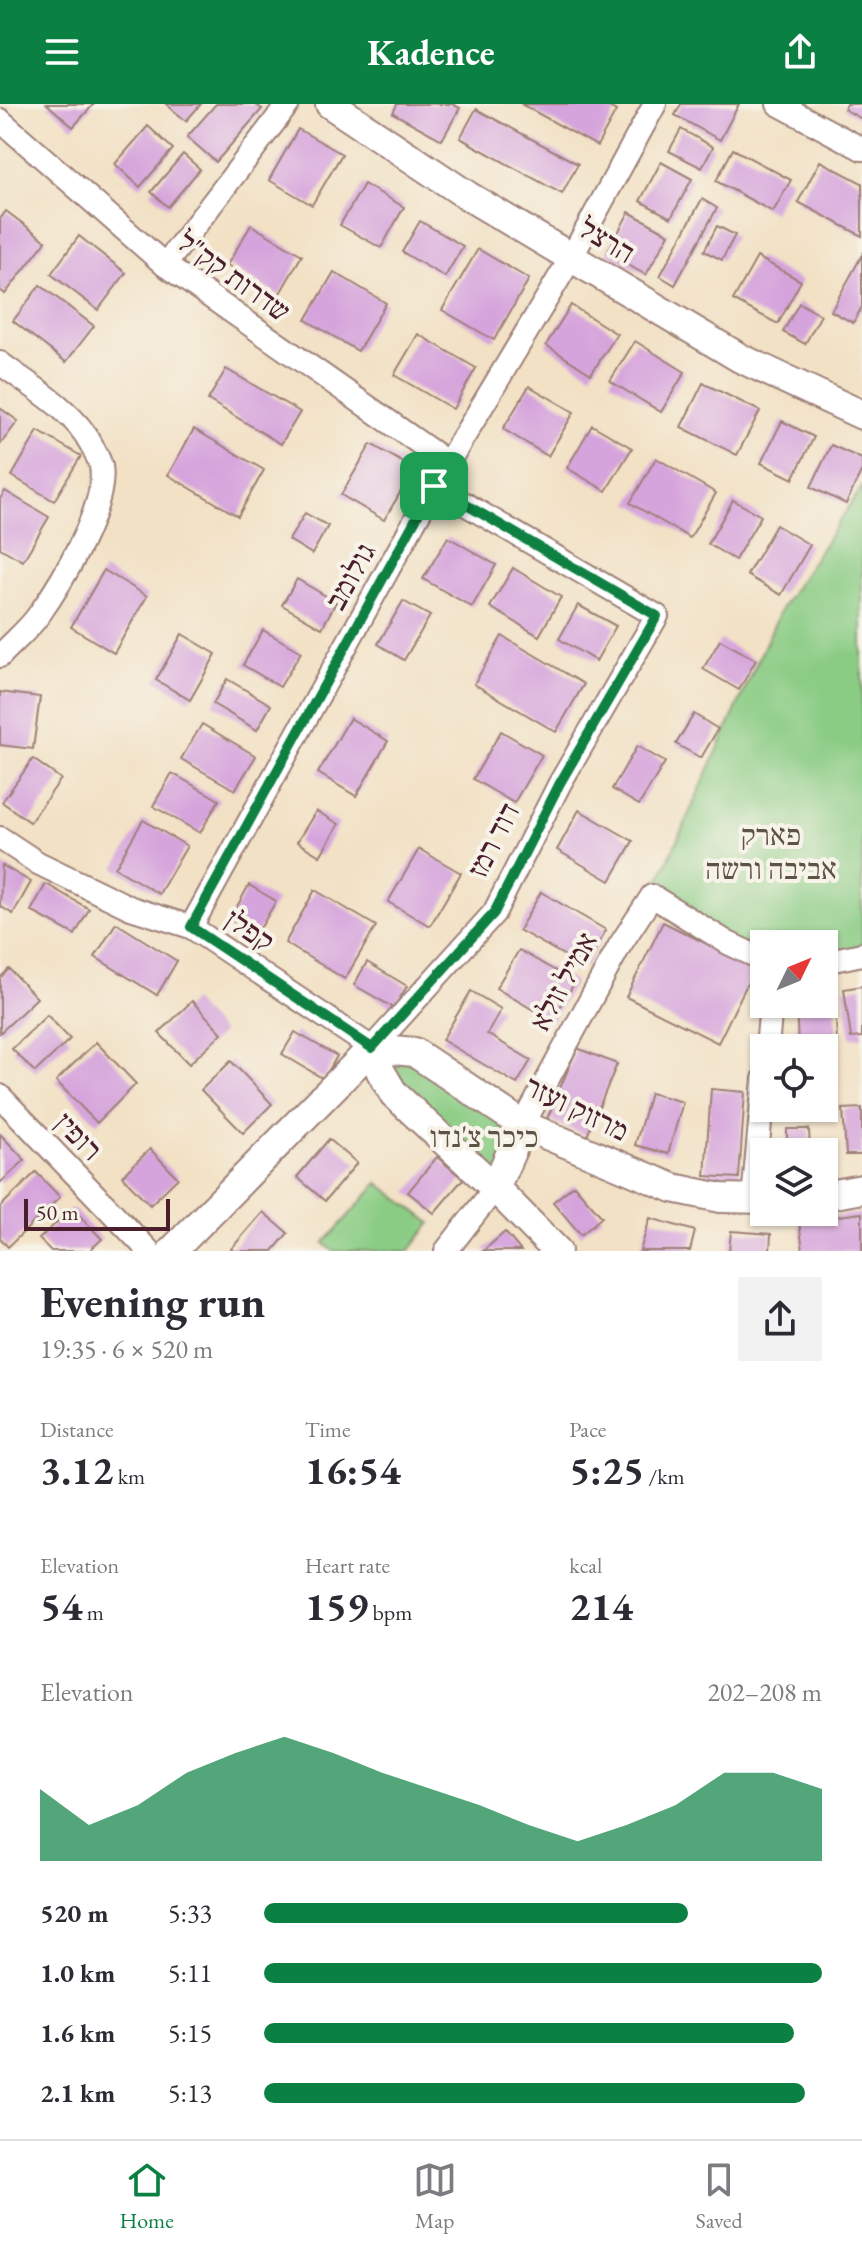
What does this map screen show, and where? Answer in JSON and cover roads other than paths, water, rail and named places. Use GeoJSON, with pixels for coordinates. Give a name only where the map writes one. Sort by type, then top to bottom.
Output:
{"type":"FeatureCollection","features":[{"type":"Feature","properties":{"kind":"street"},"geometry":{"type":"LineString","coordinates":[[165,265],[288,104]]}},
{"type":"Feature","properties":{"kind":"street","name":"גולומב"},"geometry":{"type":"LineString","coordinates":[[191,927],[434,486],[571,258],[655,104]]}},
{"type":"Feature","properties":{"kind":"street"},"geometry":{"type":"LineString","coordinates":[[778,104],[862,149]]}},
{"type":"Feature","properties":{"kind":"street","name":"הרצל"},"geometry":{"type":"LineString","coordinates":[[345,108],[402,154],[571,258],[740,358],[862,415]]}},
{"type":"Feature","properties":{"kind":"street","name":"שדרות קק\"ל"},"geometry":{"type":"LineString","coordinates":[[0,120],[165,265],[448,463]]}},
{"type":"Feature","properties":{"kind":"street"},"geometry":{"type":"LineString","coordinates":[[0,363],[67,414],[90,441],[101,467],[94,510],[68,568],[37,618],[0,656]]}},
{"type":"Feature","properties":{"kind":"street","name":"דוד רמז"},"geometry":{"type":"LineString","coordinates":[[172,1251],[372,1048],[494,913],[560,783],[657,616],[434,486]]}},
{"type":"Feature","properties":{"kind":"street","name":"קפלן"},"geometry":{"type":"LineString","coordinates":[[0,838],[38,863],[131,908],[191,927],[372,1048]]}},
{"type":"Feature","properties":{"kind":"street","name":"אמיל זולא"},"geometry":{"type":"LineString","coordinates":[[495,1188],[523,1125],[620,945],[652,896],[750,953]]}},
{"type":"Feature","properties":{"kind":"street"},"geometry":{"type":"LineString","coordinates":[[838,959],[862,954]]}},
{"type":"Feature","properties":{"kind":"street"},"geometry":{"type":"LineString","coordinates":[[372,1048],[394,1094],[557,1251]]}},
{"type":"Feature","properties":{"kind":"street","name":"מרזוק ועזר"},"geometry":{"type":"LineString","coordinates":[[372,1048],[414,1052],[523,1125],[673,1188],[721,1198],[750,1199]]}},
{"type":"Feature","properties":{"kind":"street","name":"רופין"},"geometry":{"type":"LineString","coordinates":[[0,1096],[149,1251]]}},
{"type":"Feature","properties":{"kind":"street"},"geometry":{"type":"LineString","coordinates":[[446,1251],[495,1188]]}},
{"type":"Feature","properties":{"kind":"street"},"geometry":{"type":"LineString","coordinates":[[838,1193],[862,1189]]}},
{"type":"Feature","properties":{"kind":"park label","name":"פארק אביבה ורשה"},"geometry":{"type":"Point","coordinates":[771,851]}},
{"type":"Feature","properties":{"kind":"park label","name":"כיכר צ'נדו"},"geometry":{"type":"Point","coordinates":[484,1136]}}]}
